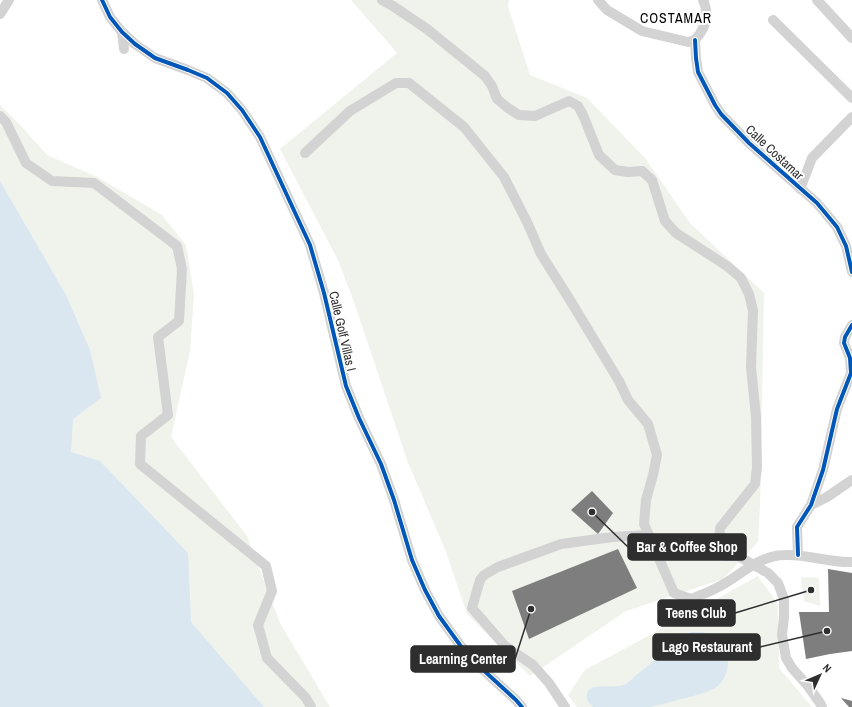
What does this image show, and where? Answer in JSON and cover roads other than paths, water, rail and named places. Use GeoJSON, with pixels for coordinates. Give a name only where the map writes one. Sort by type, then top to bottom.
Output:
{"type":"FeatureCollection","features":[{"type":"Feature","properties":{"kind":"street"},"geometry":{"type":"LineString","coordinates":[[0,14],[9,0]]}},
{"type":"Feature","properties":{"kind":"street","name":"Calle Golf Villas I"},"geometry":{"type":"LineString","coordinates":[[102,0],[110,17],[122,32],[135,44],[156,58],[207,78],[227,93],[242,110],[260,136],[310,245],[324,293],[346,386],[359,418],[381,464],[394,500],[412,560],[425,590],[439,616],[460,645],[480,667],[522,707]]}},
{"type":"Feature","properties":{"kind":"street"},"geometry":{"type":"LineString","coordinates":[[382,0],[427,29],[485,76],[492,86],[497,99],[519,115],[535,116],[569,101],[578,106],[599,155],[615,170],[628,172],[642,171],[652,180],[666,220],[676,233],[727,266],[741,278],[749,294],[753,311],[751,367],[756,417],[757,467],[755,484],[720,528],[719,542],[726,556],[738,556],[768,573],[778,583],[784,599],[782,635],[786,658],[822,707]]}},
{"type":"Feature","properties":{"kind":"street"},"geometry":{"type":"LineString","coordinates":[[598,0],[607,10],[642,31],[688,42],[695,40],[702,33],[706,19],[706,6],[703,0]]}},
{"type":"Feature","properties":{"kind":"street"},"geometry":{"type":"LineString","coordinates":[[817,0],[852,38]]}},
{"type":"Feature","properties":{"kind":"street"},"geometry":{"type":"LineString","coordinates":[[773,20],[852,98]]}},
{"type":"Feature","properties":{"kind":"street"},"geometry":{"type":"LineString","coordinates":[[122,32],[124,49]]}},
{"type":"Feature","properties":{"kind":"street","name":"Calle Costamar"},"geometry":{"type":"LineString","coordinates":[[695,40],[698,72],[721,114],[749,143],[817,203],[837,227],[846,246],[852,272]]}},
{"type":"Feature","properties":{"kind":"street"},"geometry":{"type":"LineString","coordinates":[[305,154],[350,111],[396,83],[409,83],[464,127],[504,177],[541,254],[619,381],[628,400],[648,424],[658,455],[646,500],[644,524],[674,592],[691,599],[722,585],[753,564],[783,554],[841,562],[852,562]]}},
{"type":"Feature","properties":{"kind":"street"},"geometry":{"type":"LineString","coordinates":[[0,116],[6,122],[26,163],[52,181],[94,183],[177,246],[182,269],[179,321],[158,337],[168,415],[140,436],[140,464],[266,566],[272,591],[258,625],[267,658],[306,698],[311,707]]}},
{"type":"Feature","properties":{"kind":"street"},"geometry":{"type":"LineString","coordinates":[[800,189],[812,158],[852,117]]}},
{"type":"Feature","properties":{"kind":"street"},"geometry":{"type":"LineString","coordinates":[[798,555],[797,527],[811,505],[823,470],[837,409],[852,373],[851,355],[844,343],[845,337],[852,325]]}},
{"type":"Feature","properties":{"kind":"street"},"geometry":{"type":"LineString","coordinates":[[811,505],[852,480]]}},
{"type":"Feature","properties":{"kind":"street"},"geometry":{"type":"LineString","coordinates":[[565,707],[549,683],[533,665],[505,646],[472,608],[480,580],[484,575],[498,567],[561,544],[613,537],[649,535]]}},
{"type":"Feature","properties":{"kind":"place","name":"Bar & Coffee Shop"},"geometry":{"type":"Point","coordinates":[592,512]}},
{"type":"Feature","properties":{"kind":"place","name":"Teens Club"},"geometry":{"type":"Point","coordinates":[811,590]}},
{"type":"Feature","properties":{"kind":"place","name":"Learning Center"},"geometry":{"type":"Point","coordinates":[531,609]}},
{"type":"Feature","properties":{"kind":"place","name":"Lago Restaurant"},"geometry":{"type":"Point","coordinates":[827,631]}},
{"type":"Feature","properties":{"kind":"district","name":"COSTAMAR"},"geometry":{"type":"Point","coordinates":[676,18]}}]}
